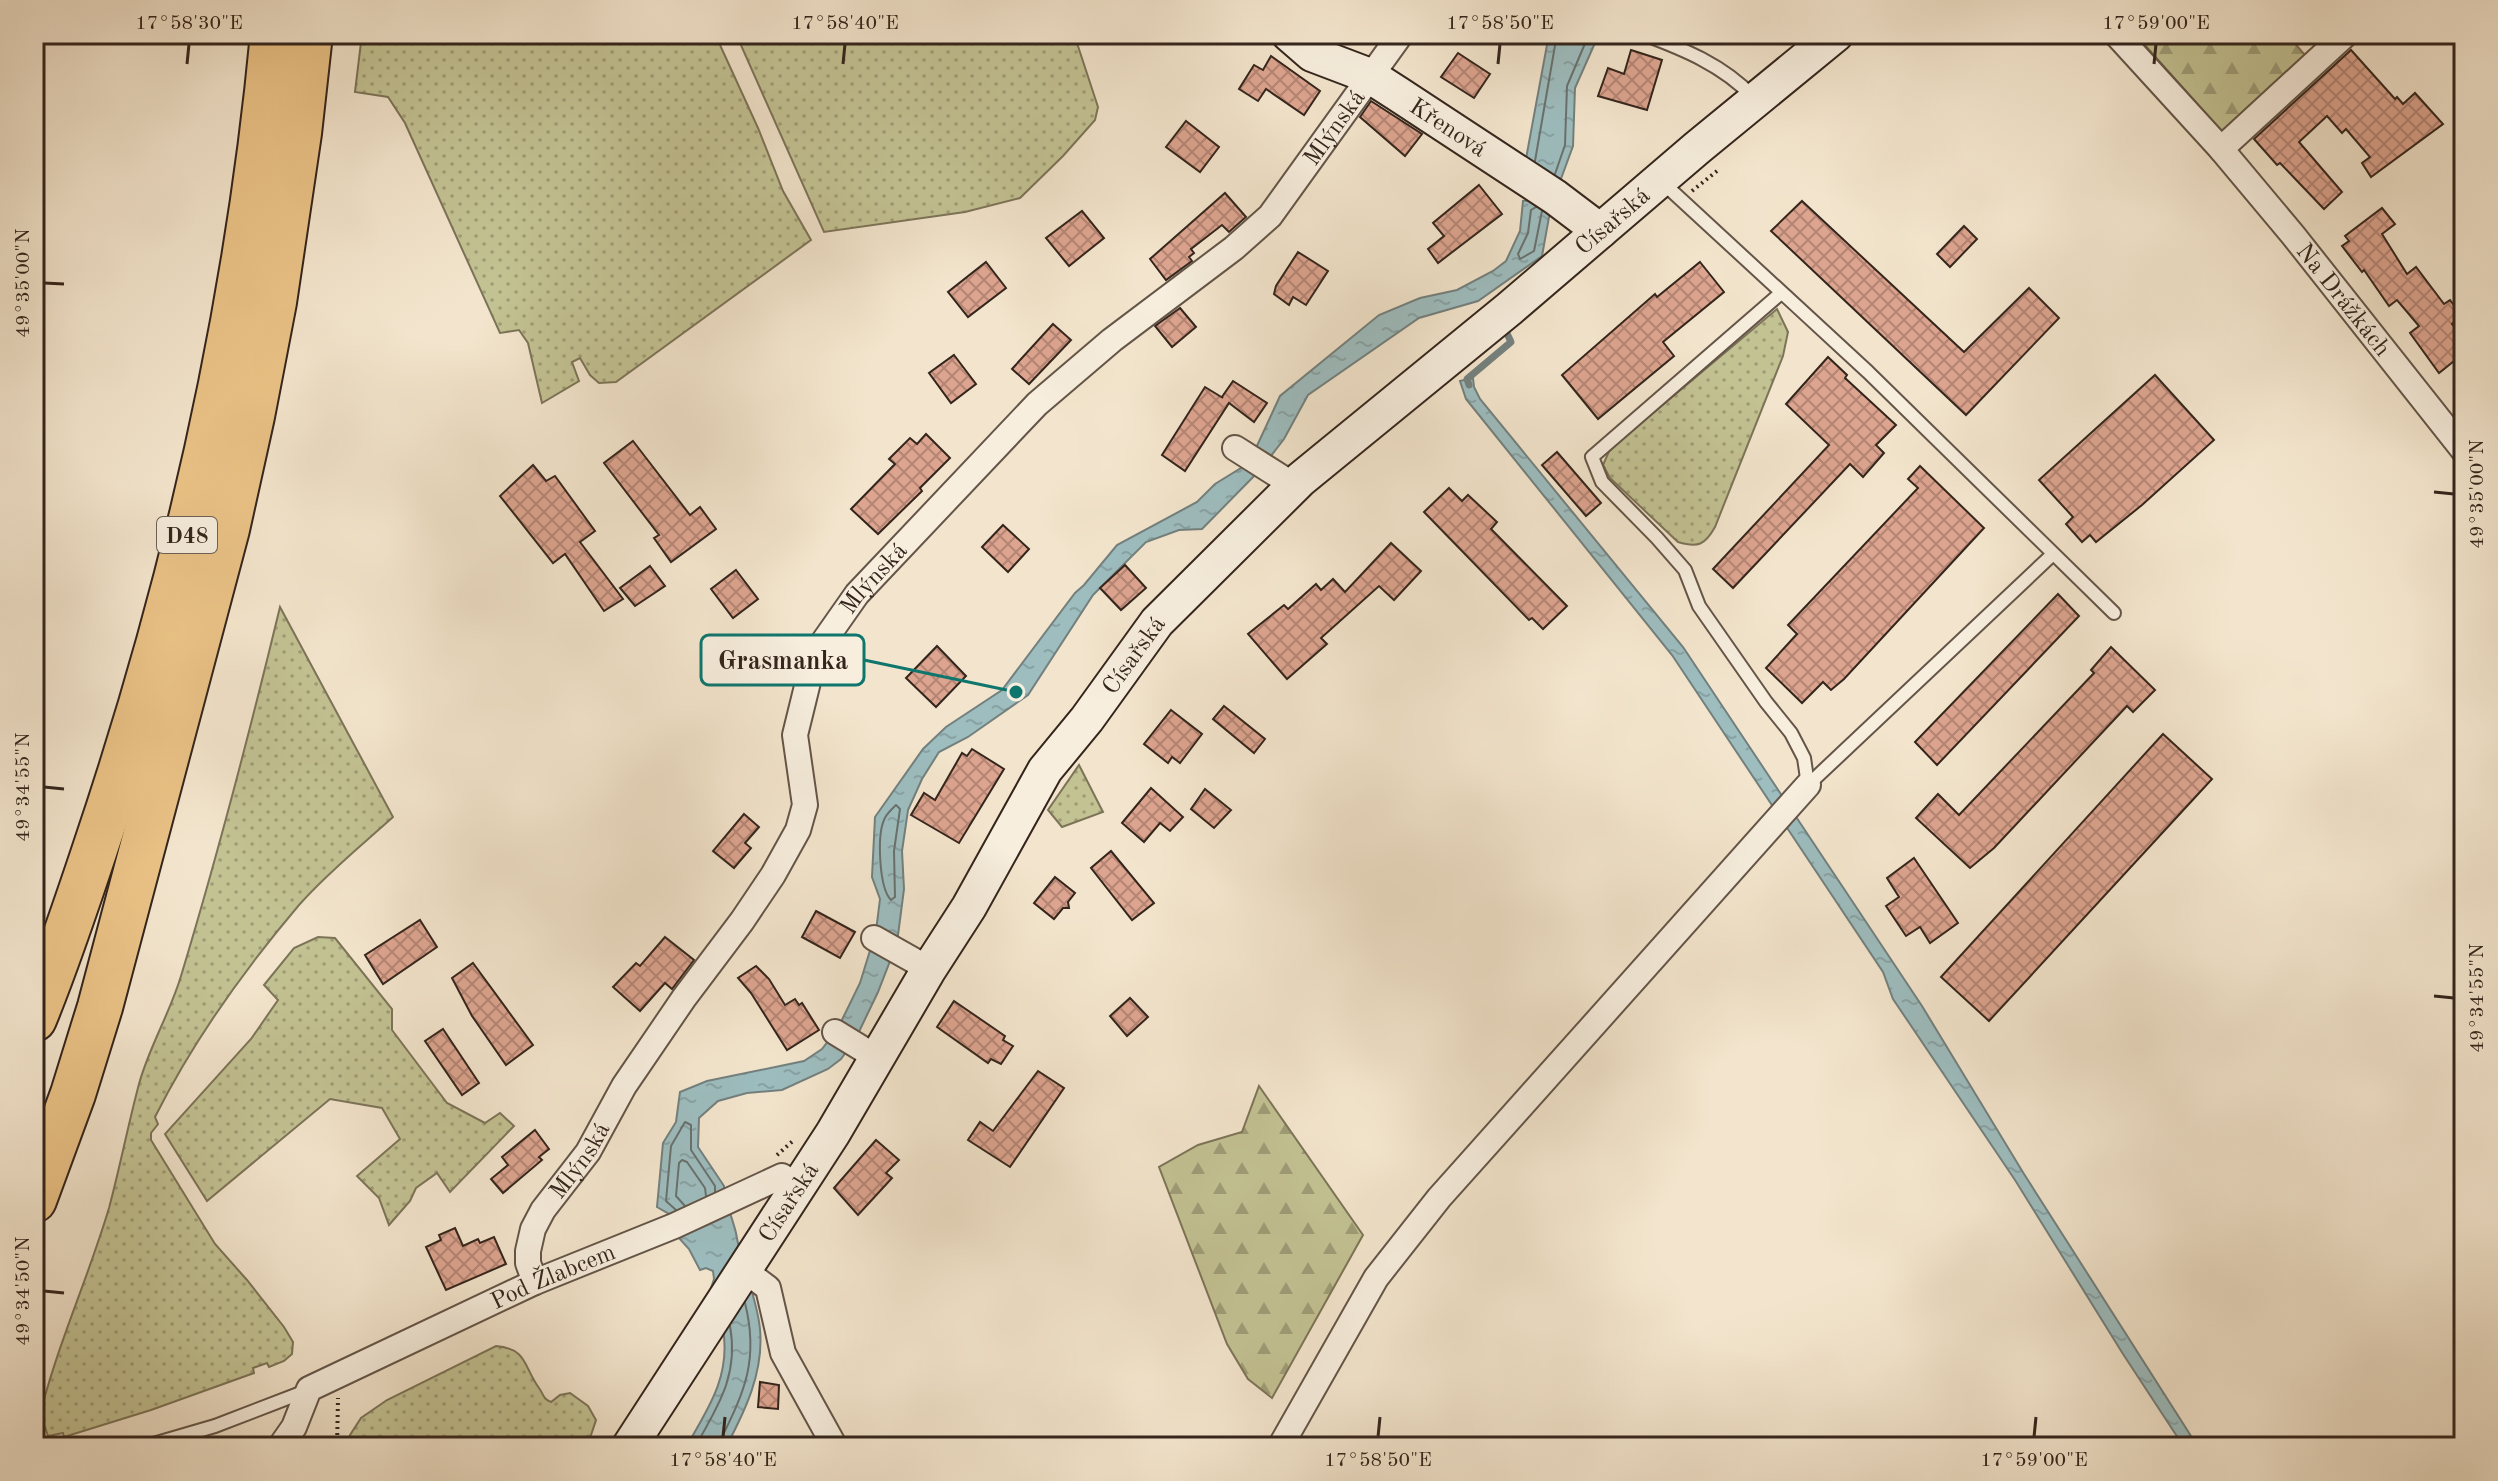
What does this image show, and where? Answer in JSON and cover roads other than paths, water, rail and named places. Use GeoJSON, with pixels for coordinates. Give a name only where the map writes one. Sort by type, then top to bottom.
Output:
{"type":"FeatureCollection","features":[{"type":"Feature","properties":{"kind":"highway","name":"D48"},"geometry":{"type":"LineString","coordinates":[[34,1019],[60,956],[124,766],[190,520],[237,296],[273,34]]}},
{"type":"Feature","properties":{"kind":"highway","name":"D48"},"geometry":{"type":"LineString","coordinates":[[34,1114],[93,969],[159,778],[206,613],[252,416],[287,218],[310,34]]}},
{"type":"Feature","properties":{"kind":"highway"},"geometry":{"type":"LineString","coordinates":[[34,1200],[73,1094],[100,1007],[159,778]]}},
{"type":"Feature","properties":{"kind":"street","name":"Křenová"},"geometry":{"type":"LineString","coordinates":[[1289,34],[1312,54],[1370,76],[1547,192],[1600,231]]}},
{"type":"Feature","properties":{"kind":"street","name":"Mlýnská"},"geometry":{"type":"LineString","coordinates":[[535,1282],[528,1263],[528,1251],[533,1229],[543,1210],[588,1152],[624,1086],[750,909],[798,830],[805,805],[795,735],[809,678],[824,641],[857,594],[1037,404],[1112,340],[1234,248],[1270,216],[1401,34]]}},
{"type":"Feature","properties":{"kind":"street","name":"Císařská"},"geometry":{"type":"LineString","coordinates":[[629,1447],[799,1186],[855,1045],[929,969],[969,907],[1048,765],[1087,719],[1164,614],[1295,486],[1600,231],[1669,189],[1697,148],[1836,34]]}},
{"type":"Feature","properties":{"kind":"street","name":"Na Drážkách"},"geometry":{"type":"LineString","coordinates":[[2116,34],[2221,149],[2293,235],[2464,451]]}},
{"type":"Feature","properties":{"kind":"street"},"geometry":{"type":"LineString","coordinates":[[2221,149],[2346,34]]}},
{"type":"Feature","properties":{"kind":"street"},"geometry":{"type":"LineString","coordinates":[[1250,458],[1295,486]]}},
{"type":"Feature","properties":{"kind":"street"},"geometry":{"type":"LineString","coordinates":[[1280,1447],[1376,1278],[1460,1175],[1808,785]]}},
{"type":"Feature","properties":{"kind":"street"},"geometry":{"type":"LineString","coordinates":[[884,943],[929,969]]}},
{"type":"Feature","properties":{"kind":"street","name":"Pod Žlabcem"},"geometry":{"type":"LineString","coordinates":[[309,1389],[535,1282],[674,1226],[782,1176],[799,1186]]}},
{"type":"Feature","properties":{"kind":"street"},"geometry":{"type":"LineString","coordinates":[[744,1270],[768,1288],[783,1353],[835,1447]]}},
{"type":"Feature","properties":{"kind":"street"},"geometry":{"type":"LineString","coordinates":[[280,1447],[294,1427],[309,1389]]}},
{"type":"Feature","properties":{"kind":"lane"},"geometry":{"type":"LineString","coordinates":[[1643,34],[1699,58],[1739,82],[1756,99]]}},
{"type":"Feature","properties":{"kind":"lane"},"geometry":{"type":"LineString","coordinates":[[1669,189],[1868,372],[2114,613]]}},
{"type":"Feature","properties":{"kind":"lane"},"geometry":{"type":"LineString","coordinates":[[1781,293],[1592,457],[1602,482],[1685,570],[1699,606],[1791,733],[1804,758],[1808,785]]}},
{"type":"Feature","properties":{"kind":"lane"},"geometry":{"type":"LineString","coordinates":[[1808,785],[2053,554]]}},
{"type":"Feature","properties":{"kind":"lane"},"geometry":{"type":"LineString","coordinates":[[143,1447],[215,1426],[309,1389]]}},
{"type":"Feature","properties":{"kind":"water"},"geometry":{"type":"Polygon","coordinates":[[[1549,34],[1599,34],[1575,88],[1573,146],[1551,206],[1542,256],[1478,301],[1419,318],[1308,395],[1284,439],[1260,470],[1202,529],[1179,530],[1146,542],[1093,595],[1028,695],[968,737],[939,752],[908,810],[902,851],[904,889],[897,943],[856,1038],[841,1059],[828,1069],[782,1090],[747,1093],[718,1101],[699,1118],[698,1147],[724,1186],[756,1305],[760,1345],[752,1391],[726,1447],[686,1447],[716,1391],[725,1346],[721,1320],[710,1291],[713,1271],[706,1268],[700,1270],[689,1249],[678,1237],[669,1214],[657,1207],[663,1143],[676,1122],[680,1092],[707,1081],[804,1061],[822,1049],[838,1028],[860,983],[876,931],[880,899],[872,877],[875,817],[923,749],[946,727],[1002,690],[1075,593],[1117,545],[1197,502],[1215,484],[1249,463],[1280,396],[1379,315],[1420,298],[1457,290],[1506,261],[1520,231],[1523,201],[1538,199],[1525,164],[1549,34]]]}},
{"type":"Feature","properties":{"kind":"water"},"geometry":{"type":"Polygon","coordinates":[[[1473,378],[1480,399],[1683,647],[1922,1006],[2024,1174],[2198,1447],[2184,1447],[2015,1180],[1893,999],[1883,972],[1672,655],[1466,399],[1460,381],[1473,378]]]}},
{"type":"Feature","properties":{"kind":"waterway"},"geometry":{"type":"LineString","coordinates":[[1469,385],[1467,379],[1511,342],[1503,325]]}},
{"type":"Feature","properties":{"kind":"place","name":"Grasmanka"},"geometry":{"type":"Point","coordinates":[1016,692]}}]}
